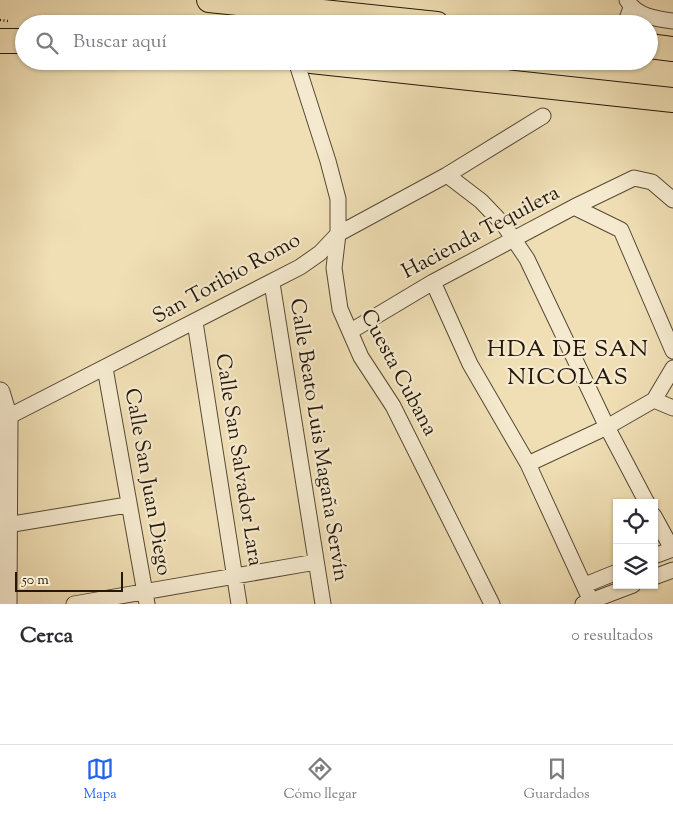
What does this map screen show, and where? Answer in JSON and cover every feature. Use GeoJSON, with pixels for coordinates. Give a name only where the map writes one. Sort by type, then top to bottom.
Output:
{"type":"FeatureCollection","features":[{"type":"Feature","properties":{"kind":"main road"},"geometry":{"type":"LineString","coordinates":[[209,0],[251,2],[360,15]]}},
{"type":"Feature","properties":{"kind":"main road"},"geometry":{"type":"LineString","coordinates":[[658,47],[673,49]]}},
{"type":"Feature","properties":{"kind":"main road"},"geometry":{"type":"LineString","coordinates":[[395,70],[673,100]]}},
{"type":"Feature","properties":{"kind":"street"},"geometry":{"type":"LineString","coordinates":[[629,4],[644,15]]}},
{"type":"Feature","properties":{"kind":"street"},"geometry":{"type":"LineString","coordinates":[[658,18],[673,21]]}},
{"type":"Feature","properties":{"kind":"street","name":"Cuesta Cubana"},"geometry":{"type":"LineString","coordinates":[[299,70],[338,198],[338,234],[334,268],[340,309],[361,357],[393,406],[492,604]]}},
{"type":"Feature","properties":{"kind":"street","name":"San Toribio Romo"},"geometry":{"type":"LineString","coordinates":[[4,420],[272,283],[320,253],[338,234],[447,175],[543,116]]}},
{"type":"Feature","properties":{"kind":"street"},"geometry":{"type":"LineString","coordinates":[[447,175],[482,201],[514,239],[527,259],[607,427],[646,499]]}},
{"type":"Feature","properties":{"kind":"street","name":"Hacienda Tequilera"},"geometry":{"type":"LineString","coordinates":[[350,331],[433,282],[574,207],[634,178],[652,182],[673,200]]}},
{"type":"Feature","properties":{"kind":"street"},"geometry":{"type":"LineString","coordinates":[[574,207],[621,230],[673,351]]}},
{"type":"Feature","properties":{"kind":"street"},"geometry":{"type":"LineString","coordinates":[[433,282],[470,364],[528,464],[585,585],[587,602],[622,589]]}},
{"type":"Feature","properties":{"kind":"street","name":"Calle Beato Luis Magaña Servín"},"geometry":{"type":"LineString","coordinates":[[272,283],[323,604]]}},
{"type":"Feature","properties":{"kind":"street","name":"Calle San Salvador Lara"},"geometry":{"type":"LineString","coordinates":[[195,322],[239,604]]}},
{"type":"Feature","properties":{"kind":"street","name":"Calle San Juan Diego"},"geometry":{"type":"LineString","coordinates":[[105,368],[127,505],[146,597]]}},
{"type":"Feature","properties":{"kind":"street"},"geometry":{"type":"LineString","coordinates":[[528,464],[607,427],[654,400],[673,368]]}},
{"type":"Feature","properties":{"kind":"street"},"geometry":{"type":"LineString","coordinates":[[0,392],[4,420],[7,525],[6,604]]}},
{"type":"Feature","properties":{"kind":"street"},"geometry":{"type":"LineString","coordinates":[[654,400],[673,408]]}},
{"type":"Feature","properties":{"kind":"street"},"geometry":{"type":"LineString","coordinates":[[7,525],[127,505]]}},
{"type":"Feature","properties":{"kind":"street"},"geometry":{"type":"LineString","coordinates":[[658,523],[672,549],[658,554]]}},
{"type":"Feature","properties":{"kind":"street"},"geometry":{"type":"LineString","coordinates":[[74,604],[146,597],[234,577],[316,562]]}},
{"type":"Feature","properties":{"kind":"street"},"geometry":{"type":"LineString","coordinates":[[658,576],[673,570]]}},
{"type":"Feature","properties":{"kind":"street"},"geometry":{"type":"LineString","coordinates":[[585,585],[613,574]]}},
{"type":"Feature","properties":{"kind":"path"},"geometry":{"type":"LineString","coordinates":[[0,20],[5,31]]}},
{"type":"Feature","properties":{"kind":"district","name":"HDA DE SAN NICOLAS"},"geometry":{"type":"Point","coordinates":[568,364]}}]}
